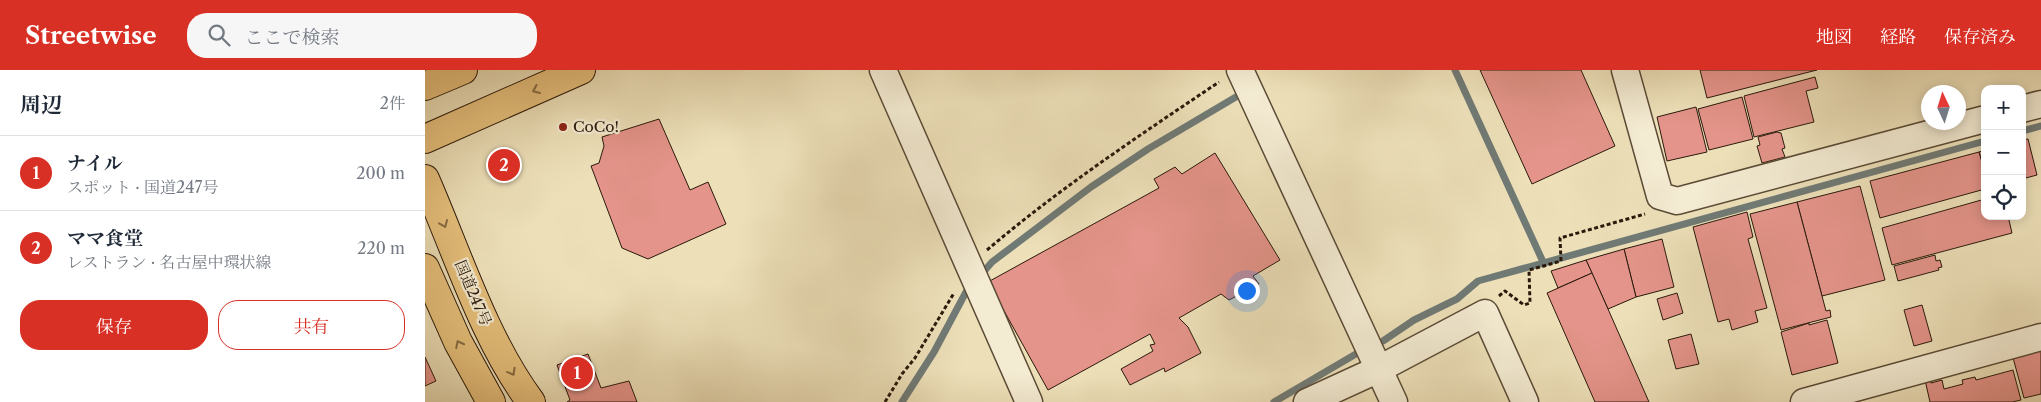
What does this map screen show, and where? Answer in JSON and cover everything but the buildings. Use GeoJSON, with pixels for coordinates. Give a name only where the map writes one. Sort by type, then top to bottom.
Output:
{"type":"FeatureCollection","features":[{"type":"Feature","properties":{"kind":"main road"},"geometry":{"type":"LineString","coordinates":[[425,86],[463,70]]}},
{"type":"Feature","properties":{"kind":"main road"},"geometry":{"type":"LineString","coordinates":[[425,139],[581,70]]}},
{"type":"Feature","properties":{"kind":"main road","name":"国道247号"},"geometry":{"type":"LineString","coordinates":[[425,179],[487,328],[531,402]]}},
{"type":"Feature","properties":{"kind":"main road"},"geometry":{"type":"LineString","coordinates":[[425,268],[458,342],[491,402]]}},
{"type":"Feature","properties":{"kind":"street"},"geometry":{"type":"LineString","coordinates":[[883,70],[1029,402]]}},
{"type":"Feature","properties":{"kind":"street"},"geometry":{"type":"LineString","coordinates":[[1240,70],[1394,402]]}},
{"type":"Feature","properties":{"kind":"street"},"geometry":{"type":"LineString","coordinates":[[1625,70],[1661,196],[1677,201],[1981,120]]}},
{"type":"Feature","properties":{"kind":"street"},"geometry":{"type":"LineString","coordinates":[[2026,108],[2041,104]]}},
{"type":"Feature","properties":{"kind":"street"},"geometry":{"type":"LineString","coordinates":[[1307,402],[1379,369],[1485,313],[1525,402]]}},
{"type":"Feature","properties":{"kind":"street"},"geometry":{"type":"LineString","coordinates":[[1804,402],[2041,337]]}},
{"type":"Feature","properties":{"kind":"path"},"geometry":{"type":"LineString","coordinates":[[885,402],[902,374],[915,358],[969,264],[1021,221],[1151,127],[1223,79],[1240,70]]}},
{"type":"Feature","properties":{"kind":"path"},"geometry":{"type":"LineString","coordinates":[[1485,313],[1494,300],[1505,291],[1524,306],[1530,303],[1529,270],[1561,261],[1560,238],[1662,209],[1677,201]]}},
{"type":"Feature","properties":{"kind":"waterway"},"geometry":{"type":"LineString","coordinates":[[1455,70],[1544,264]]}},
{"type":"Feature","properties":{"kind":"waterway"},"geometry":{"type":"LineString","coordinates":[[980,276],[992,262],[1091,187],[1148,149],[1246,91]]}},
{"type":"Feature","properties":{"kind":"waterway"},"geometry":{"type":"LineString","coordinates":[[2026,130],[2041,126]]}},
{"type":"Feature","properties":{"kind":"waterway"},"geometry":{"type":"LineString","coordinates":[[1383,341],[1414,320],[1457,299],[1478,281],[1981,142]]}},
{"type":"Feature","properties":{"kind":"waterway"},"geometry":{"type":"LineString","coordinates":[[902,402],[934,352],[971,286]]}},
{"type":"Feature","properties":{"kind":"waterway"},"geometry":{"type":"LineString","coordinates":[[1274,402],[1361,351]]}},
{"type":"Feature","properties":{"kind":"place","name":"CoCo!"},"geometry":{"type":"Point","coordinates":[563,127]}},
{"type":"Feature","properties":{"kind":"place","name":"ママ食堂"},"geometry":{"type":"Point","coordinates":[504,165]}},
{"type":"Feature","properties":{"kind":"place","name":"ナイル"},"geometry":{"type":"Point","coordinates":[577,373]}}]}
